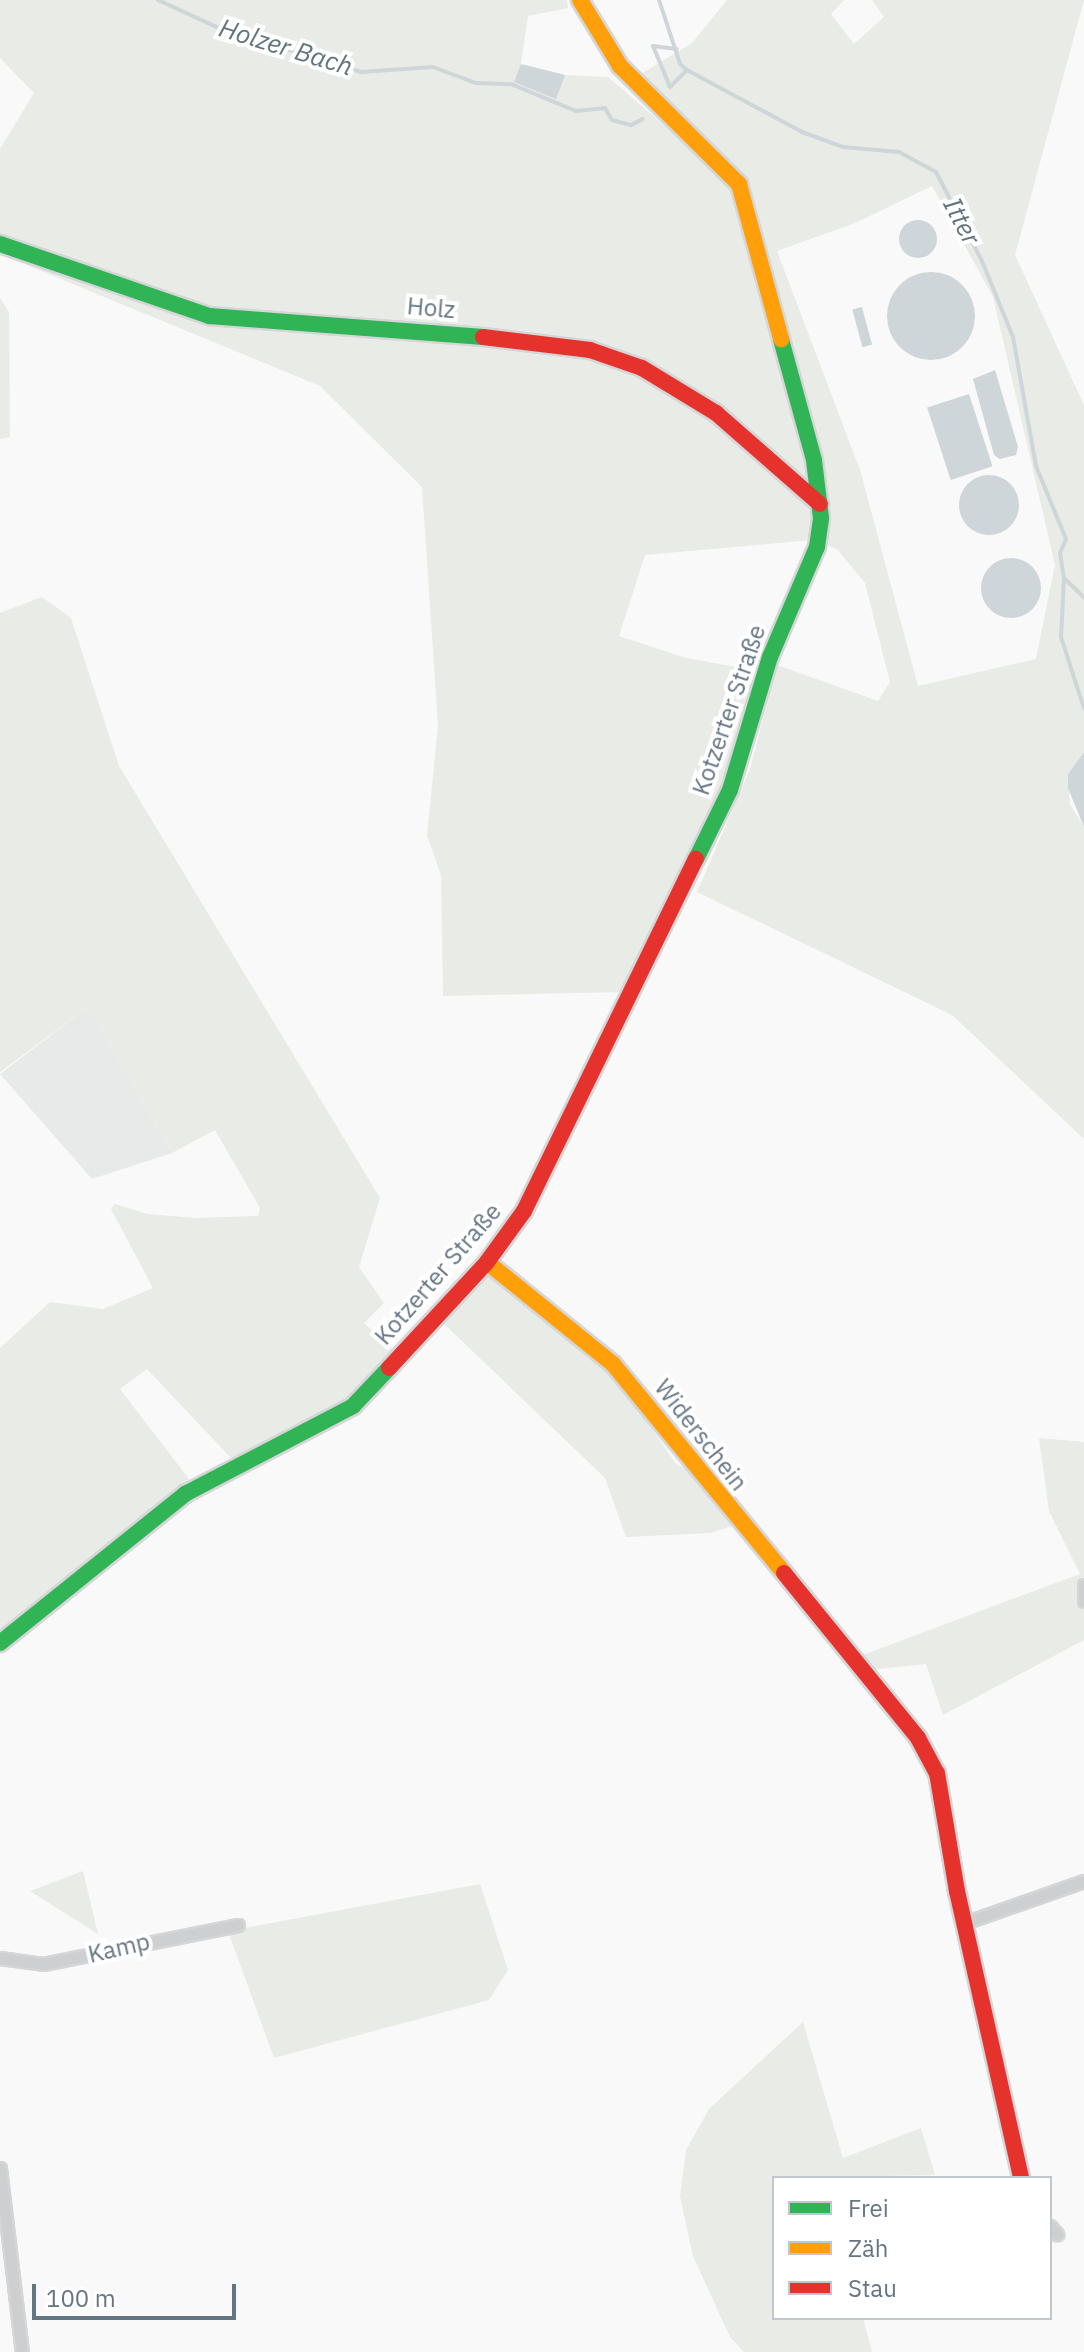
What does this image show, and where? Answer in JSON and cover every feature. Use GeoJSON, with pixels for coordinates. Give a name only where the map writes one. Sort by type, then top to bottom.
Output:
{"type":"FeatureCollection","features":[{"type":"Feature","properties":{"kind":"street","name":"Kotzerter Straße"},"geometry":{"type":"LineString","coordinates":[[0,1643],[185,1494],[353,1406],[487,1262],[524,1211],[730,790],[770,657],[820,540],[820,504],[788,350],[739,184],[620,66],[592,27],[580,0]]}},
{"type":"Feature","properties":{"kind":"street","name":"Holz"},"geometry":{"type":"LineString","coordinates":[[0,244],[209,316],[436,331],[590,350],[642,368],[716,413],[820,504]]}},
{"type":"Feature","properties":{"kind":"street","name":"Widerschein"},"geometry":{"type":"LineString","coordinates":[[487,1262],[613,1364],[918,1738],[937,1773],[957,1891],[1021,2176]]}},
{"type":"Feature","properties":{"kind":"street"},"geometry":{"type":"LineString","coordinates":[[1084,1585],[1084,1601]]}},
{"type":"Feature","properties":{"kind":"street"},"geometry":{"type":"LineString","coordinates":[[964,1923],[1084,1881]]}},
{"type":"Feature","properties":{"kind":"street","name":"Kamp"},"geometry":{"type":"LineString","coordinates":[[0,1958],[43,1964],[238,1925]]}},
{"type":"Feature","properties":{"kind":"street"},"geometry":{"type":"LineString","coordinates":[[0,2168],[6,2245],[22,2352]]}},
{"type":"Feature","properties":{"kind":"shaded area"},"geometry":{"type":"Polygon","coordinates":[[[0,0],[567,0],[568,8],[528,16],[521,64],[565,75],[608,77],[698,154],[712,142],[639,75],[692,43],[727,0],[844,0],[831,14],[854,44],[884,17],[872,0],[1084,0],[1015,255],[1084,405],[1084,752],[1068,774],[1070,804],[1084,827],[1084,1139],[952,1015],[697,892],[750,769],[777,665],[878,701],[890,682],[865,583],[837,549],[811,540],[645,555],[619,636],[686,658],[758,671],[740,737],[713,806],[626,992],[443,996],[441,875],[427,836],[438,726],[422,487],[320,386],[0,254],[0,149],[34,93],[0,58],[0,0]],[[932,186],[855,223],[777,251],[860,470],[918,686],[1036,659],[1055,565],[993,297],[932,186]]]}},
{"type":"Feature","properties":{"kind":"shaded area"},"geometry":{"type":"Polygon","coordinates":[[[521,64],[565,75],[556,99],[514,82],[521,64]]]}},
{"type":"Feature","properties":{"kind":"shaded area"},"geometry":{"type":"Polygon","coordinates":[[[918,220],[931,226],[937,239],[931,252],[918,258],[905,252],[899,239],[905,226],[918,220]]]}},
{"type":"Feature","properties":{"kind":"shaded area"},"geometry":{"type":"Polygon","coordinates":[[[931,272],[948,275],[962,285],[972,299],[975,316],[972,333],[962,347],[948,357],[931,360],[914,357],[900,347],[890,333],[887,316],[890,299],[900,285],[914,275],[931,272]]]}},
{"type":"Feature","properties":{"kind":"shaded area"},"geometry":{"type":"Polygon","coordinates":[[[0,298],[9,312],[10,437],[0,439],[0,298]]]}},
{"type":"Feature","properties":{"kind":"shaded area"},"geometry":{"type":"Polygon","coordinates":[[[862,307],[872,345],[862,347],[852,310],[862,307]]]}},
{"type":"Feature","properties":{"kind":"shaded area"},"geometry":{"type":"Polygon","coordinates":[[[995,370],[1018,447],[1016,455],[1000,459],[994,455],[973,379],[995,370]]]}},
{"type":"Feature","properties":{"kind":"shaded area"},"geometry":{"type":"Polygon","coordinates":[[[969,394],[992,466],[951,480],[927,408],[969,394]]]}},
{"type":"Feature","properties":{"kind":"shaded area"},"geometry":{"type":"Polygon","coordinates":[[[989,475],[1000,477],[1010,484],[1017,494],[1017,516],[1010,526],[1000,533],[989,535],[978,533],[968,526],[961,516],[959,505],[961,494],[968,484],[978,477],[989,475]]]}},
{"type":"Feature","properties":{"kind":"shaded area"},"geometry":{"type":"Polygon","coordinates":[[[1011,558],[1022,560],[1032,567],[1039,577],[1039,599],[1032,609],[1022,616],[1011,618],[1000,616],[990,609],[983,599],[981,588],[983,577],[990,567],[1000,560],[1011,558]]]}},
{"type":"Feature","properties":{"kind":"shaded area"},"geometry":{"type":"Polygon","coordinates":[[[42,597],[71,618],[119,766],[380,1198],[359,1267],[384,1303],[364,1323],[395,1351],[333,1412],[231,1458],[147,1369],[120,1389],[189,1479],[0,1629],[0,1348],[50,1302],[103,1309],[153,1288],[111,1209],[115,1204],[148,1214],[196,1218],[258,1216],[260,1208],[215,1130],[172,1153],[88,1007],[0,1072],[0,613],[42,597]]]}},
{"type":"Feature","properties":{"kind":"shaded area"},"geometry":{"type":"Polygon","coordinates":[[[1084,752],[1084,827],[1068,788],[1068,774],[1084,752]]]}},
{"type":"Feature","properties":{"kind":"shaded area"},"geometry":{"type":"Polygon","coordinates":[[[88,1007],[172,1153],[92,1179],[0,1074],[88,1007]]]}},
{"type":"Feature","properties":{"kind":"shaded area"},"geometry":{"type":"Polygon","coordinates":[[[483,1273],[499,1278],[616,1376],[676,1464],[686,1468],[732,1526],[711,1533],[626,1537],[605,1478],[441,1321],[483,1273]]]}},
{"type":"Feature","properties":{"kind":"shaded area"},"geometry":{"type":"Polygon","coordinates":[[[1039,1438],[1084,1442],[1084,1640],[943,1715],[926,1664],[869,1670],[860,1656],[1080,1574],[1049,1511],[1039,1438]]]}},
{"type":"Feature","properties":{"kind":"shaded area"},"geometry":{"type":"Polygon","coordinates":[[[83,1871],[98,1934],[30,1891],[83,1871]]]}},
{"type":"Feature","properties":{"kind":"shaded area"},"geometry":{"type":"Polygon","coordinates":[[[480,1884],[508,1970],[489,2000],[274,2058],[228,1931],[480,1884]]]}},
{"type":"Feature","properties":{"kind":"shaded area"},"geometry":{"type":"Polygon","coordinates":[[[803,2022],[843,2158],[921,2128],[935,2175],[772,2176],[772,2320],[864,2320],[872,2352],[744,2352],[730,2337],[693,2256],[680,2196],[686,2150],[709,2109],[803,2022]]]}},
{"type":"Feature","properties":{"kind":"waterway","name":"Holzer Bach"},"geometry":{"type":"LineString","coordinates":[[158,0],[221,29],[361,72],[433,67],[476,83],[511,84],[576,111],[605,108],[612,120],[631,125],[643,119]]}},
{"type":"Feature","properties":{"kind":"waterway","name":"Itter"},"geometry":{"type":"LineString","coordinates":[[659,0],[680,64],[687,70],[802,132],[843,147],[899,152],[936,172],[982,261],[1013,337],[1036,466],[1066,539],[1060,553],[1064,578],[1084,597]]}},
{"type":"Feature","properties":{"kind":"waterway"},"geometry":{"type":"LineString","coordinates":[[670,87],[653,46],[677,49]]}},
{"type":"Feature","properties":{"kind":"waterway","name":"Holzer Bach"},"geometry":{"type":"LineString","coordinates":[[670,87],[687,70]]}},
{"type":"Feature","properties":{"kind":"waterway"},"geometry":{"type":"LineString","coordinates":[[1064,578],[1061,637],[1084,708]]}},
{"type":"Feature","properties":{"kind":"traffic: fast"},"geometry":{"type":"LineString","coordinates":[[0,244],[209,316],[483,337]]}},
{"type":"Feature","properties":{"kind":"traffic: fast"},"geometry":{"type":"LineString","coordinates":[[696,859],[730,790],[770,657],[817,547],[821,518],[814,460],[781,339]]}},
{"type":"Feature","properties":{"kind":"traffic: fast"},"geometry":{"type":"LineString","coordinates":[[0,1643],[185,1494],[353,1406],[389,1368]]}},
{"type":"Feature","properties":{"kind":"traffic: slow"},"geometry":{"type":"LineString","coordinates":[[580,0],[620,66],[739,184],[781,339]]}},
{"type":"Feature","properties":{"kind":"traffic: slow"},"geometry":{"type":"LineString","coordinates":[[487,1262],[613,1364],[784,1573]]}},
{"type":"Feature","properties":{"kind":"traffic: jam"},"geometry":{"type":"LineString","coordinates":[[483,337],[590,350],[642,368],[716,413],[820,504]]}},
{"type":"Feature","properties":{"kind":"traffic: jam"},"geometry":{"type":"LineString","coordinates":[[389,1368],[487,1262],[524,1211],[696,859]]}},
{"type":"Feature","properties":{"kind":"traffic: jam"},"geometry":{"type":"LineString","coordinates":[[784,1573],[918,1738],[937,1773],[957,1891],[1021,2176]]}}]}
